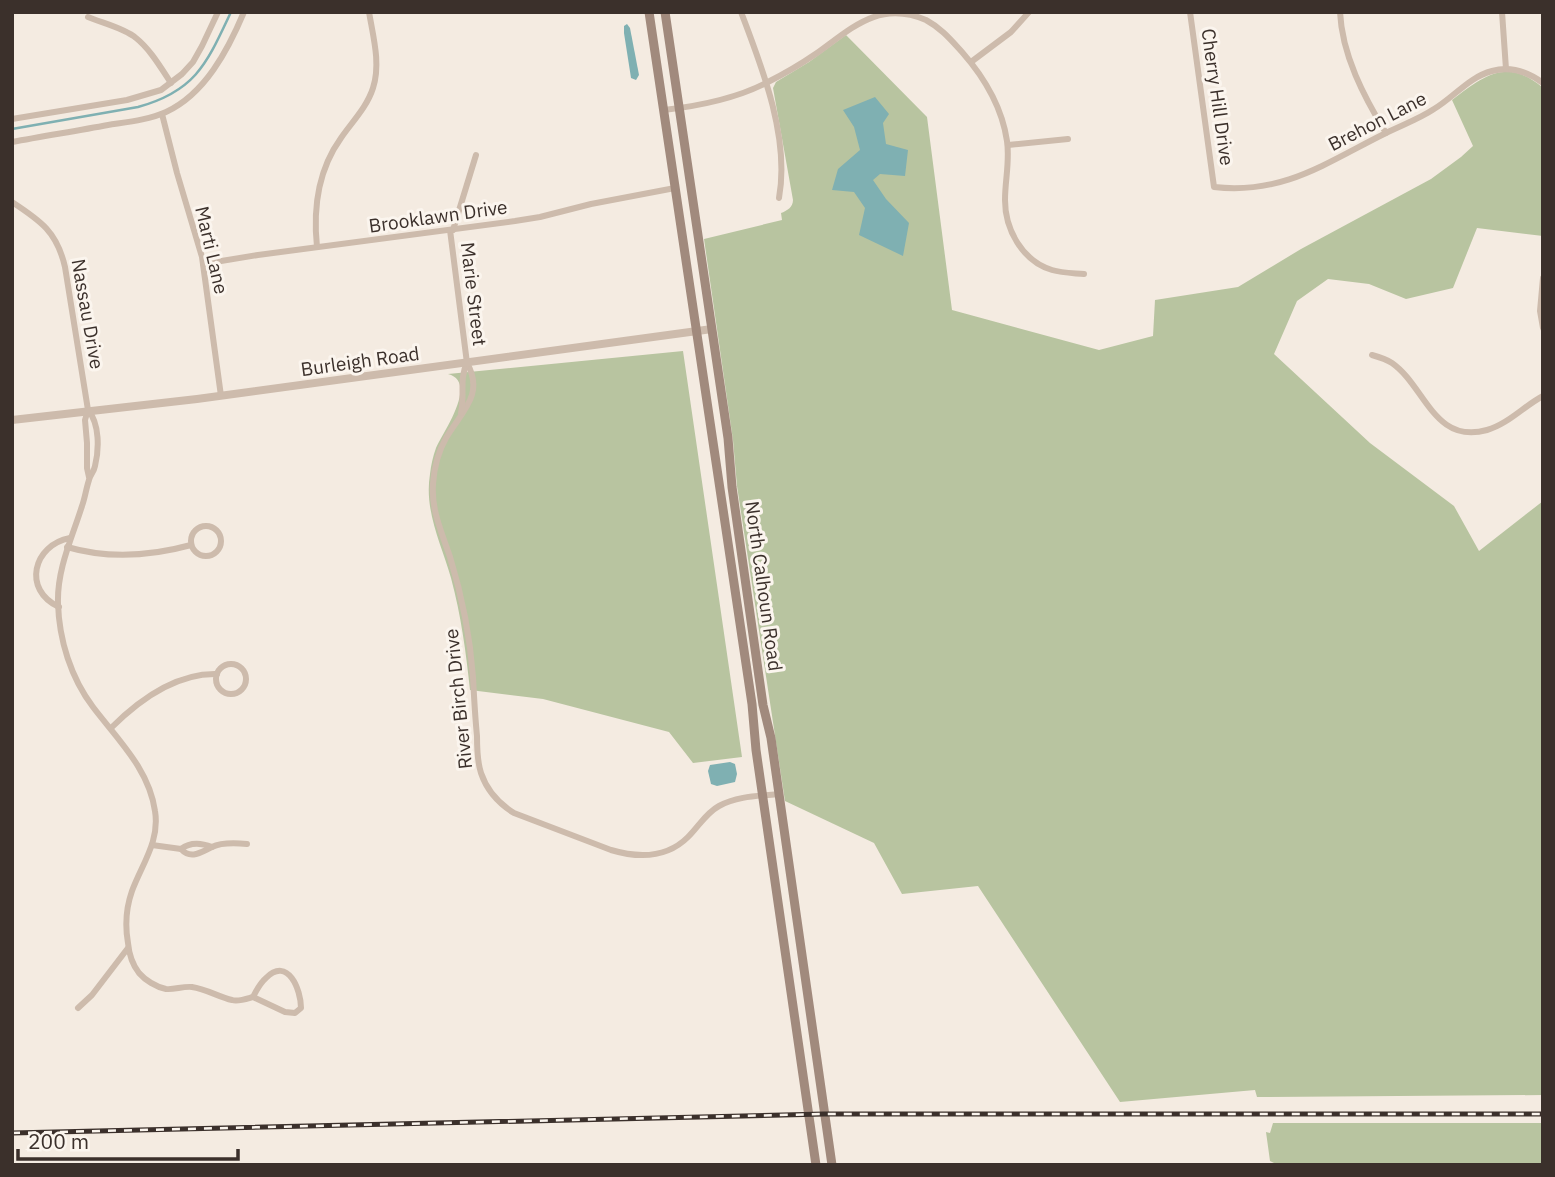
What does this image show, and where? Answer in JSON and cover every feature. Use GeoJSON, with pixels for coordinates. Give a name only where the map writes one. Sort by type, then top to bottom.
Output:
{"type":"FeatureCollection","features":[{"type":"Feature","properties":{"kind":"main road","name":"North Calhoun Road"},"geometry":{"type":"LineString","coordinates":[[649,12],[748,677],[816,1165]]}},
{"type":"Feature","properties":{"kind":"main road","name":"North Calhoun Road"},"geometry":{"type":"LineString","coordinates":[[665,12],[712,329],[763,705],[771,738],[832,1165]]}},
{"type":"Feature","properties":{"kind":"street"},"geometry":{"type":"LineString","coordinates":[[12,119],[127,100],[161,90],[193,62],[218,12]]}},
{"type":"Feature","properties":{"kind":"street"},"geometry":{"type":"LineString","coordinates":[[12,142],[162,114],[185,100],[210,75],[244,12]]}},
{"type":"Feature","properties":{"kind":"street"},"geometry":{"type":"LineString","coordinates":[[317,247],[317,206],[321,177],[332,152],[360,113],[374,86],[376,55],[369,12]]}},
{"type":"Feature","properties":{"kind":"street"},"geometry":{"type":"LineString","coordinates":[[741,12],[766,83],[778,139],[781,185],[779,198]]}},
{"type":"Feature","properties":{"kind":"street"},"geometry":{"type":"LineString","coordinates":[[971,62],[1011,32],[1029,12]]}},
{"type":"Feature","properties":{"kind":"street","name":"Cherry Hill Drive"},"geometry":{"type":"LineString","coordinates":[[1190,12],[1214,187]]}},
{"type":"Feature","properties":{"kind":"street"},"geometry":{"type":"LineString","coordinates":[[1340,12],[1340,26],[1348,57],[1386,133]]}},
{"type":"Feature","properties":{"kind":"street"},"geometry":{"type":"LineString","coordinates":[[1502,12],[1506,69],[1527,73],[1543,83]]}},
{"type":"Feature","properties":{"kind":"street"},"geometry":{"type":"LineString","coordinates":[[664,110],[749,91],[792,69],[860,21],[879,13],[918,16],[936,26],[971,62],[993,97],[1008,145],[1005,206],[1008,224],[1022,250],[1050,270],[1084,274]]}},
{"type":"Feature","properties":{"kind":"street"},"geometry":{"type":"LineString","coordinates":[[88,17],[136,38],[171,83]]}},
{"type":"Feature","properties":{"kind":"street","name":"Brehon Lane"},"geometry":{"type":"LineString","coordinates":[[1214,187],[1269,185],[1295,179],[1436,109],[1478,76],[1493,70],[1506,69]]}},
{"type":"Feature","properties":{"kind":"street","name":"Marti Lane"},"geometry":{"type":"LineString","coordinates":[[162,114],[203,264],[221,396]]}},
{"type":"Feature","properties":{"kind":"street"},"geometry":{"type":"LineString","coordinates":[[1008,145],[1068,139]]}},
{"type":"Feature","properties":{"kind":"street","name":"Marie Street"},"geometry":{"type":"LineString","coordinates":[[467,363],[452,230],[476,155]]}},
{"type":"Feature","properties":{"kind":"street","name":"Brooklawn Drive"},"geometry":{"type":"LineString","coordinates":[[203,264],[540,217],[675,188]]}},
{"type":"Feature","properties":{"kind":"street","name":"Nassau Drive"},"geometry":{"type":"LineString","coordinates":[[12,202],[42,223],[58,244],[65,267],[88,410],[94,417],[97,441],[95,470],[89,477],[60,582],[61,632],[72,670],[92,706],[132,755],[142,772],[155,808],[156,822],[152,845],[128,905],[128,948]]}},
{"type":"Feature","properties":{"kind":"street"},"geometry":{"type":"LineString","coordinates":[[1543,278],[1540,311],[1543,328]]}},
{"type":"Feature","properties":{"kind":"street","name":"Burleigh Road"},"geometry":{"type":"LineString","coordinates":[[12,420],[221,396],[712,329]]}},
{"type":"Feature","properties":{"kind":"street"},"geometry":{"type":"LineString","coordinates":[[1372,355],[1391,362],[1401,370],[1436,416],[1455,429],[1477,432],[1488,430],[1501,425],[1543,396]]}},
{"type":"Feature","properties":{"kind":"street","name":"River Birch Drive"},"geometry":{"type":"LineString","coordinates":[[461,415],[464,397],[462,377],[467,363]]}},
{"type":"Feature","properties":{"kind":"street","name":"River Birch Drive"},"geometry":{"type":"LineString","coordinates":[[467,363],[474,374],[471,400],[445,440],[435,470],[433,491],[438,522],[466,619],[473,673],[478,763],[486,786],[493,796],[514,813],[529,819],[619,852],[645,856],[661,853],[680,844],[708,813],[723,804],[779,794]]}},
{"type":"Feature","properties":{"kind":"street"},"geometry":{"type":"LineString","coordinates":[[208,526],[220,536],[218,550],[211,556],[201,556],[191,545],[192,536],[198,528],[208,526]]}},
{"type":"Feature","properties":{"kind":"street"},"geometry":{"type":"LineString","coordinates":[[59,607],[42,596],[36,576],[42,555],[48,547],[55,542],[71,538]]}},
{"type":"Feature","properties":{"kind":"street"},"geometry":{"type":"LineString","coordinates":[[68,547],[80,551],[131,555],[171,551],[191,545]]}},
{"type":"Feature","properties":{"kind":"street"},"geometry":{"type":"LineString","coordinates":[[111,728],[131,708],[160,690],[197,676],[217,674],[227,665],[236,665],[244,670],[246,684],[239,692],[224,693],[217,685],[217,674]]}},
{"type":"Feature","properties":{"kind":"street"},"geometry":{"type":"LineString","coordinates":[[152,845],[181,849],[191,855],[205,852],[212,847],[247,844]]}},
{"type":"Feature","properties":{"kind":"street"},"geometry":{"type":"LineString","coordinates":[[128,948],[134,966],[142,977],[166,989],[191,987],[234,1001],[253,998],[285,1012],[295,1013],[302,1008],[297,986],[290,976],[282,971],[274,972],[266,978],[253,998]]}},
{"type":"Feature","properties":{"kind":"street"},"geometry":{"type":"LineString","coordinates":[[78,1008],[92,995],[128,948]]}},
{"type":"Feature","properties":{"kind":"green space"},"geometry":{"type":"Polygon","coordinates":[[[846,35],[927,117],[952,310],[1099,350],[1153,336],[1155,300],[1238,287],[1301,249],[1431,179],[1473,146],[1452,100],[1474,84],[1506,72],[1529,78],[1542,87],[1543,236],[1477,228],[1453,288],[1406,299],[1369,284],[1328,279],[1297,301],[1274,354],[1370,443],[1454,506],[1479,551],[1543,501],[1543,1095],[1257,1097],[1255,1090],[1120,1102],[978,886],[902,894],[874,843],[785,801],[737,486],[733,440],[704,239],[782,220],[781,213],[792,205],[793,200],[773,88],[776,82],[846,35]]]}},
{"type":"Feature","properties":{"kind":"green space"},"geometry":{"type":"Polygon","coordinates":[[[683,351],[742,757],[693,763],[669,732],[543,699],[470,690],[458,606],[429,501],[435,451],[460,397],[457,379],[448,374],[683,351]]]}},
{"type":"Feature","properties":{"kind":"green space"},"geometry":{"type":"Polygon","coordinates":[[[1273,1123],[1543,1123],[1543,1165],[1278,1165],[1270,1161],[1266,1132],[1270,1133],[1273,1123]]]}},
{"type":"Feature","properties":{"kind":"water"},"geometry":{"type":"Polygon","coordinates":[[[627,24],[639,75],[636,80],[631,78],[624,33],[624,26],[627,24]]]}},
{"type":"Feature","properties":{"kind":"water"},"geometry":{"type":"Polygon","coordinates":[[[875,97],[889,114],[883,123],[886,144],[908,150],[905,176],[880,174],[873,180],[886,199],[909,223],[903,256],[859,235],[865,208],[854,192],[832,190],[838,169],[860,150],[854,127],[843,110],[875,97]]]}},
{"type":"Feature","properties":{"kind":"water"},"geometry":{"type":"Polygon","coordinates":[[[730,762],[735,764],[735,782],[717,786],[711,784],[708,771],[710,765],[730,762]]]}},
{"type":"Feature","properties":{"kind":"waterway"},"geometry":{"type":"LineString","coordinates":[[12,129],[138,107],[174,93],[197,73],[231,12]]}},
{"type":"Feature","properties":{"kind":"railway"},"geometry":{"type":"LineString","coordinates":[[12,1133],[824,1114],[1543,1114]]}}]}
